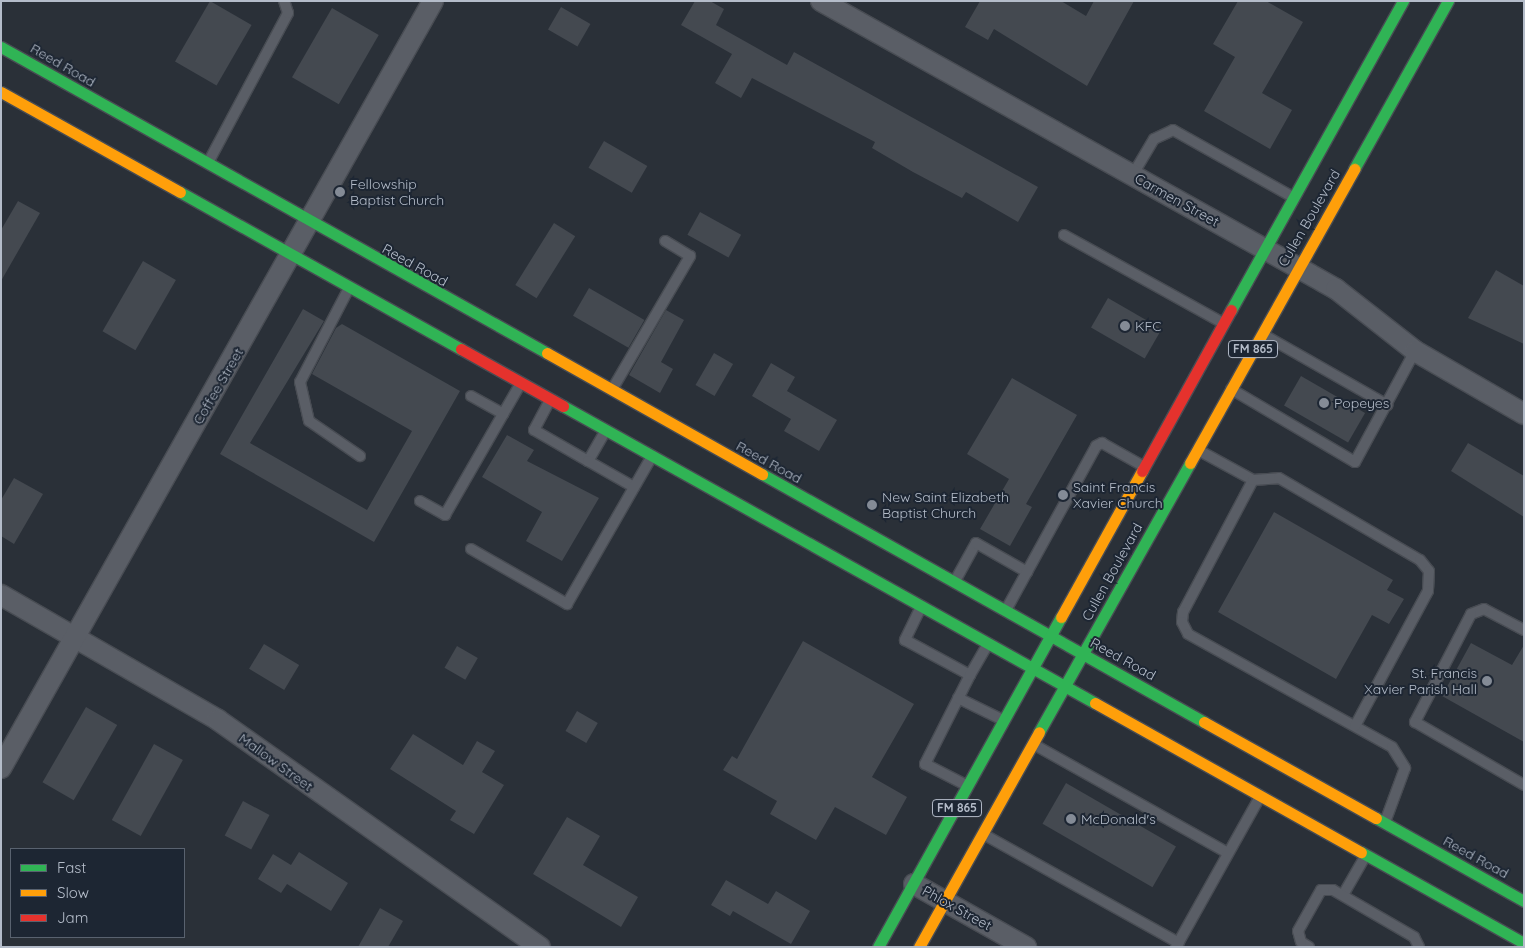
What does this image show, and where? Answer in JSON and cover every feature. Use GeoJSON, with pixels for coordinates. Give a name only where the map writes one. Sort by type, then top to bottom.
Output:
{"type":"FeatureCollection","features":[{"type":"Feature","properties":{"kind":"street","name":"Coffee Street"},"geometry":{"type":"LineString","coordinates":[[1,768],[292,256],[433,1]]}},
{"type":"Feature","properties":{"kind":"street","name":"Carmen Street"},"geometry":{"type":"LineString","coordinates":[[821,1],[1336,289],[1415,351],[1524,414]]}},
{"type":"Feature","properties":{"kind":"street","name":"Cullen Boulevard"},"geometry":{"type":"LineString","coordinates":[[878,947],[1035,670],[1403,1]]}},
{"type":"Feature","properties":{"kind":"street","name":"Cullen Boulevard"},"geometry":{"type":"LineString","coordinates":[[918,947],[1030,742],[1065,687],[1448,1]]}},
{"type":"Feature","properties":{"kind":"street","name":"Reed Road"},"geometry":{"type":"LineString","coordinates":[[1,47],[310,223],[612,391],[750,473],[1006,610],[1523,899]]}},
{"type":"Feature","properties":{"kind":"street"},"geometry":{"type":"LineString","coordinates":[[1,92],[292,256],[652,455],[736,496],[988,644],[1260,796],[1371,846],[1524,943]]}},
{"type":"Feature","properties":{"kind":"street","name":"Mallow Street"},"geometry":{"type":"LineString","coordinates":[[1,595],[218,720],[540,947]]}},
{"type":"Feature","properties":{"kind":"street"},"geometry":{"type":"LineString","coordinates":[[1371,846],[1384,823]]}},
{"type":"Feature","properties":{"kind":"street","name":"Phlox Street"},"geometry":{"type":"LineString","coordinates":[[914,884],[1026,947]]}},
{"type":"Feature","properties":{"kind":"lane"},"geometry":{"type":"LineString","coordinates":[[207,164],[288,13],[284,1]]}},
{"type":"Feature","properties":{"kind":"lane"},"geometry":{"type":"LineString","coordinates":[[1132,176],[1154,139],[1173,130],[1294,197]]}},
{"type":"Feature","properties":{"kind":"lane"},"geometry":{"type":"LineString","coordinates":[[1064,235],[1224,324]]}},
{"type":"Feature","properties":{"kind":"lane"},"geometry":{"type":"LineString","coordinates":[[612,391],[690,256],[665,241]]}},
{"type":"Feature","properties":{"kind":"lane"},"geometry":{"type":"LineString","coordinates":[[349,287],[300,382],[309,421],[360,456]]}},
{"type":"Feature","properties":{"kind":"lane"},"geometry":{"type":"LineString","coordinates":[[1261,334],[1387,405]]}},
{"type":"Feature","properties":{"kind":"lane"},"geometry":{"type":"LineString","coordinates":[[1231,389],[1355,462],[1415,351]]}},
{"type":"Feature","properties":{"kind":"lane"},"geometry":{"type":"LineString","coordinates":[[420,501],[445,515],[521,382]]}},
{"type":"Feature","properties":{"kind":"lane"},"geometry":{"type":"LineString","coordinates":[[471,396],[502,414]]}},
{"type":"Feature","properties":{"kind":"lane"},"geometry":{"type":"LineString","coordinates":[[551,399],[534,430],[634,487]]}},
{"type":"Feature","properties":{"kind":"lane"},"geometry":{"type":"LineString","coordinates":[[588,461],[606,429]]}},
{"type":"Feature","properties":{"kind":"lane"},"geometry":{"type":"LineString","coordinates":[[1006,610],[1096,446],[1102,442],[1146,467]]}},
{"type":"Feature","properties":{"kind":"lane"},"geometry":{"type":"LineString","coordinates":[[1197,450],[1253,480],[1279,478],[1420,560],[1429,571],[1428,591],[1355,726]]}},
{"type":"Feature","properties":{"kind":"lane"},"geometry":{"type":"LineString","coordinates":[[471,549],[567,604],[652,455]]}},
{"type":"Feature","properties":{"kind":"lane"},"geometry":{"type":"LineString","coordinates":[[1253,480],[1183,612],[1182,622],[1188,634],[1392,747],[1405,768],[1384,823]]}},
{"type":"Feature","properties":{"kind":"lane"},"geometry":{"type":"LineString","coordinates":[[954,582],[976,543],[1027,572]]}},
{"type":"Feature","properties":{"kind":"lane"},"geometry":{"type":"LineString","coordinates":[[922,606],[905,640],[970,675]]}},
{"type":"Feature","properties":{"kind":"lane"},"geometry":{"type":"LineString","coordinates":[[1524,630],[1484,609],[1471,614],[1415,722],[1524,784]]}},
{"type":"Feature","properties":{"kind":"lane"},"geometry":{"type":"LineString","coordinates":[[969,787],[925,764],[970,675],[988,644]]}},
{"type":"Feature","properties":{"kind":"lane"},"geometry":{"type":"LineString","coordinates":[[958,698],[1006,722]]}},
{"type":"Feature","properties":{"kind":"lane"},"geometry":{"type":"LineString","coordinates":[[1030,742],[1228,853]]}},
{"type":"Feature","properties":{"kind":"lane"},"geometry":{"type":"LineString","coordinates":[[981,832],[1178,945],[1260,796]]}},
{"type":"Feature","properties":{"kind":"lane"},"geometry":{"type":"LineString","coordinates":[[1344,895],[1371,846]]}},
{"type":"Feature","properties":{"kind":"lane"},"geometry":{"type":"LineString","coordinates":[[1309,947],[1301,942],[1298,931],[1321,890],[1344,895],[1414,937],[1419,947]]}},
{"type":"Feature","properties":{"kind":"building"},"geometry":{"type":"Polygon","coordinates":[[[210,1],[252,25],[217,86],[175,62],[210,1]]]}},
{"type":"Feature","properties":{"kind":"building"},"geometry":{"type":"Polygon","coordinates":[[[695,1],[710,1],[724,9],[716,25],[787,65],[794,52],[1038,187],[1018,222],[966,192],[962,198],[913,172],[872,148],[875,142],[752,78],[741,98],[715,83],[732,54],[681,25],[695,1]]]}},
{"type":"Feature","properties":{"kind":"building"},"geometry":{"type":"Polygon","coordinates":[[[980,1],[1061,1],[1086,16],[1094,1],[1134,1],[1087,86],[994,29],[988,40],[965,27],[980,1]]]}},
{"type":"Feature","properties":{"kind":"building"},"geometry":{"type":"Polygon","coordinates":[[[1238,1],[1266,1],[1303,22],[1262,93],[1292,110],[1270,149],[1204,111],[1235,57],[1213,44],[1238,1]]]}},
{"type":"Feature","properties":{"kind":"building"},"geometry":{"type":"Polygon","coordinates":[[[561,7],[590,24],[577,47],[548,30],[561,7]]]}},
{"type":"Feature","properties":{"kind":"building"},"geometry":{"type":"Polygon","coordinates":[[[332,8],[379,35],[339,104],[292,77],[332,8]]]}},
{"type":"Feature","properties":{"kind":"building"},"geometry":{"type":"Polygon","coordinates":[[[604,141],[647,166],[632,193],[588,168],[604,141]]]}},
{"type":"Feature","properties":{"kind":"building"},"geometry":{"type":"Polygon","coordinates":[[[18,201],[40,213],[1,281],[1,230],[18,201]]]}},
{"type":"Feature","properties":{"kind":"building"},"geometry":{"type":"Polygon","coordinates":[[[700,212],[741,235],[729,258],[687,235],[700,212]]]}},
{"type":"Feature","properties":{"kind":"building"},"geometry":{"type":"Polygon","coordinates":[[[554,223],[575,236],[537,298],[515,285],[554,223]]]}},
{"type":"Feature","properties":{"kind":"building"},"geometry":{"type":"Polygon","coordinates":[[[143,261],[176,280],[135,350],[103,331],[143,261]]]}},
{"type":"Feature","properties":{"kind":"building"},"geometry":{"type":"Polygon","coordinates":[[[1496,270],[1524,286],[1524,344],[1468,318],[1496,270]]]}},
{"type":"Feature","properties":{"kind":"building"},"geometry":{"type":"Polygon","coordinates":[[[589,288],[644,320],[628,348],[573,316],[589,288]]]}},
{"type":"Feature","properties":{"kind":"building"},"geometry":{"type":"Polygon","coordinates":[[[1108,298],[1162,329],[1145,358],[1091,327],[1108,298]]]}},
{"type":"Feature","properties":{"kind":"building"},"geometry":{"type":"Polygon","coordinates":[[[303,309],[324,321],[250,443],[367,510],[412,431],[312,374],[336,328],[342,324],[460,391],[374,542],[220,454],[303,309]]]}},
{"type":"Feature","properties":{"kind":"building"},"geometry":{"type":"Polygon","coordinates":[[[666,310],[684,320],[661,362],[673,369],[660,393],[629,375],[666,310]]]}},
{"type":"Feature","properties":{"kind":"building"},"geometry":{"type":"Polygon","coordinates":[[[714,353],[733,364],[715,396],[696,385],[714,353]]]}},
{"type":"Feature","properties":{"kind":"building"},"geometry":{"type":"Polygon","coordinates":[[[771,363],[795,377],[787,391],[837,420],[819,451],[784,431],[791,419],[752,396],[771,363]]]}},
{"type":"Feature","properties":{"kind":"building"},"geometry":{"type":"Polygon","coordinates":[[[1301,376],[1365,413],[1348,442],[1284,405],[1301,376]]]}},
{"type":"Feature","properties":{"kind":"building"},"geometry":{"type":"Polygon","coordinates":[[[1012,378],[1077,415],[1026,504],[1032,507],[1010,546],[980,529],[1009,479],[967,454],[1012,378]]]}},
{"type":"Feature","properties":{"kind":"building"},"geometry":{"type":"Polygon","coordinates":[[[507,435],[534,450],[527,461],[599,498],[562,561],[526,541],[542,512],[482,477],[507,435]]]}},
{"type":"Feature","properties":{"kind":"building"},"geometry":{"type":"Polygon","coordinates":[[[1468,443],[1524,476],[1524,517],[1451,471],[1468,443]]]}},
{"type":"Feature","properties":{"kind":"building"},"geometry":{"type":"Polygon","coordinates":[[[14,478],[43,494],[14,544],[1,536],[1,500],[14,478]]]}},
{"type":"Feature","properties":{"kind":"building"},"geometry":{"type":"Polygon","coordinates":[[[1274,512],[1393,580],[1387,590],[1404,599],[1389,624],[1372,615],[1336,679],[1218,612],[1274,512]]]}},
{"type":"Feature","properties":{"kind":"building"},"geometry":{"type":"Polygon","coordinates":[[[803,641],[914,704],[872,777],[907,797],[886,835],[835,807],[816,840],[770,814],[777,801],[723,770],[732,756],[737,759],[803,641]]]}},
{"type":"Feature","properties":{"kind":"building","name":"St. Francis Xavier Parish Hall"},"geometry":{"type":"Polygon","coordinates":[[[1471,643],[1512,665],[1524,645],[1524,742],[1442,696],[1471,643]]]}},
{"type":"Feature","properties":{"kind":"building"},"geometry":{"type":"Polygon","coordinates":[[[264,644],[299,665],[284,690],[249,669],[264,644]]]}},
{"type":"Feature","properties":{"kind":"building"},"geometry":{"type":"Polygon","coordinates":[[[457,646],[478,658],[465,680],[444,668],[457,646]]]}},
{"type":"Feature","properties":{"kind":"building"},"geometry":{"type":"Polygon","coordinates":[[[86,707],[117,725],[74,800],[42,782],[86,707]]]}},
{"type":"Feature","properties":{"kind":"building"},"geometry":{"type":"Polygon","coordinates":[[[577,711],[598,723],[586,743],[566,731],[577,711]]]}},
{"type":"Feature","properties":{"kind":"building"},"geometry":{"type":"Polygon","coordinates":[[[413,734],[463,765],[477,741],[495,751],[482,772],[504,785],[474,834],[450,820],[456,811],[390,769],[413,734]]]}},
{"type":"Feature","properties":{"kind":"building"},"geometry":{"type":"Polygon","coordinates":[[[154,744],[183,760],[141,836],[112,820],[154,744]]]}},
{"type":"Feature","properties":{"kind":"building"},"geometry":{"type":"Polygon","coordinates":[[[1066,783],[1176,847],[1152,887],[1042,824],[1066,783]]]}},
{"type":"Feature","properties":{"kind":"building"},"geometry":{"type":"Polygon","coordinates":[[[243,801],[269,815],[251,850],[225,835],[243,801]]]}},
{"type":"Feature","properties":{"kind":"building"},"geometry":{"type":"Polygon","coordinates":[[[567,817],[600,836],[583,865],[638,897],[621,927],[533,874],[567,817]]]}},
{"type":"Feature","properties":{"kind":"building"},"geometry":{"type":"Polygon","coordinates":[[[299,852],[348,883],[331,911],[287,884],[281,893],[258,879],[273,854],[291,865],[299,852]]]}},
{"type":"Feature","properties":{"kind":"building"},"geometry":{"type":"Polygon","coordinates":[[[726,880],[768,904],[776,891],[810,911],[791,944],[733,911],[730,916],[711,905],[726,880]]]}},
{"type":"Feature","properties":{"kind":"building"},"geometry":{"type":"Polygon","coordinates":[[[380,908],[403,921],[388,947],[358,947],[380,908]]]}},
{"type":"Feature","properties":{"kind":"traffic: fast"},"geometry":{"type":"LineString","coordinates":[[1231,310],[1403,1]]}},
{"type":"Feature","properties":{"kind":"traffic: fast"},"geometry":{"type":"LineString","coordinates":[[1354,169],[1448,1]]}},
{"type":"Feature","properties":{"kind":"traffic: fast"},"geometry":{"type":"LineString","coordinates":[[1,47],[547,353]]}},
{"type":"Feature","properties":{"kind":"traffic: fast"},"geometry":{"type":"LineString","coordinates":[[180,192],[461,349]]}},
{"type":"Feature","properties":{"kind":"traffic: fast"},"geometry":{"type":"LineString","coordinates":[[563,406],[1095,703]]}},
{"type":"Feature","properties":{"kind":"traffic: fast"},"geometry":{"type":"LineString","coordinates":[[1039,732],[1190,463]]}},
{"type":"Feature","properties":{"kind":"traffic: fast"},"geometry":{"type":"LineString","coordinates":[[762,474],[1204,722]]}},
{"type":"Feature","properties":{"kind":"traffic: fast"},"geometry":{"type":"LineString","coordinates":[[878,947],[1061,617]]}},
{"type":"Feature","properties":{"kind":"traffic: fast"},"geometry":{"type":"LineString","coordinates":[[1376,818],[1524,901]]}},
{"type":"Feature","properties":{"kind":"traffic: fast"},"geometry":{"type":"LineString","coordinates":[[1361,852],[1524,943]]}},
{"type":"Feature","properties":{"kind":"traffic: slow"},"geometry":{"type":"LineString","coordinates":[[1,92],[180,192]]}},
{"type":"Feature","properties":{"kind":"traffic: slow"},"geometry":{"type":"LineString","coordinates":[[1190,463],[1354,169]]}},
{"type":"Feature","properties":{"kind":"traffic: slow"},"geometry":{"type":"LineString","coordinates":[[547,353],[762,474]]}},
{"type":"Feature","properties":{"kind":"traffic: slow"},"geometry":{"type":"LineString","coordinates":[[1061,617],[1142,471]]}},
{"type":"Feature","properties":{"kind":"traffic: slow"},"geometry":{"type":"LineString","coordinates":[[1095,703],[1361,852]]}},
{"type":"Feature","properties":{"kind":"traffic: slow"},"geometry":{"type":"LineString","coordinates":[[1204,722],[1376,818]]}},
{"type":"Feature","properties":{"kind":"traffic: slow"},"geometry":{"type":"LineString","coordinates":[[919,947],[1039,732]]}},
{"type":"Feature","properties":{"kind":"traffic: jam"},"geometry":{"type":"LineString","coordinates":[[1142,471],[1231,310]]}},
{"type":"Feature","properties":{"kind":"traffic: jam"},"geometry":{"type":"LineString","coordinates":[[461,349],[563,406]]}},
{"type":"Feature","properties":{"kind":"place","name":"Fellowship Baptist Church"},"geometry":{"type":"Point","coordinates":[340,192]}},
{"type":"Feature","properties":{"kind":"place","name":"KFC"},"geometry":{"type":"Point","coordinates":[1125,326]}},
{"type":"Feature","properties":{"kind":"place","name":"Popeyes"},"geometry":{"type":"Point","coordinates":[1324,403]}},
{"type":"Feature","properties":{"kind":"place","name":"Saint Francis Xavier Church"},"geometry":{"type":"Point","coordinates":[1063,495]}},
{"type":"Feature","properties":{"kind":"place","name":"New Saint Elizabeth Baptist Church"},"geometry":{"type":"Point","coordinates":[872,505]}},
{"type":"Feature","properties":{"kind":"place","name":"St. Francis Xavier Parish Hall"},"geometry":{"type":"Point","coordinates":[1487,681]}},
{"type":"Feature","properties":{"kind":"place","name":"McDonald's"},"geometry":{"type":"Point","coordinates":[1071,819]}}]}
